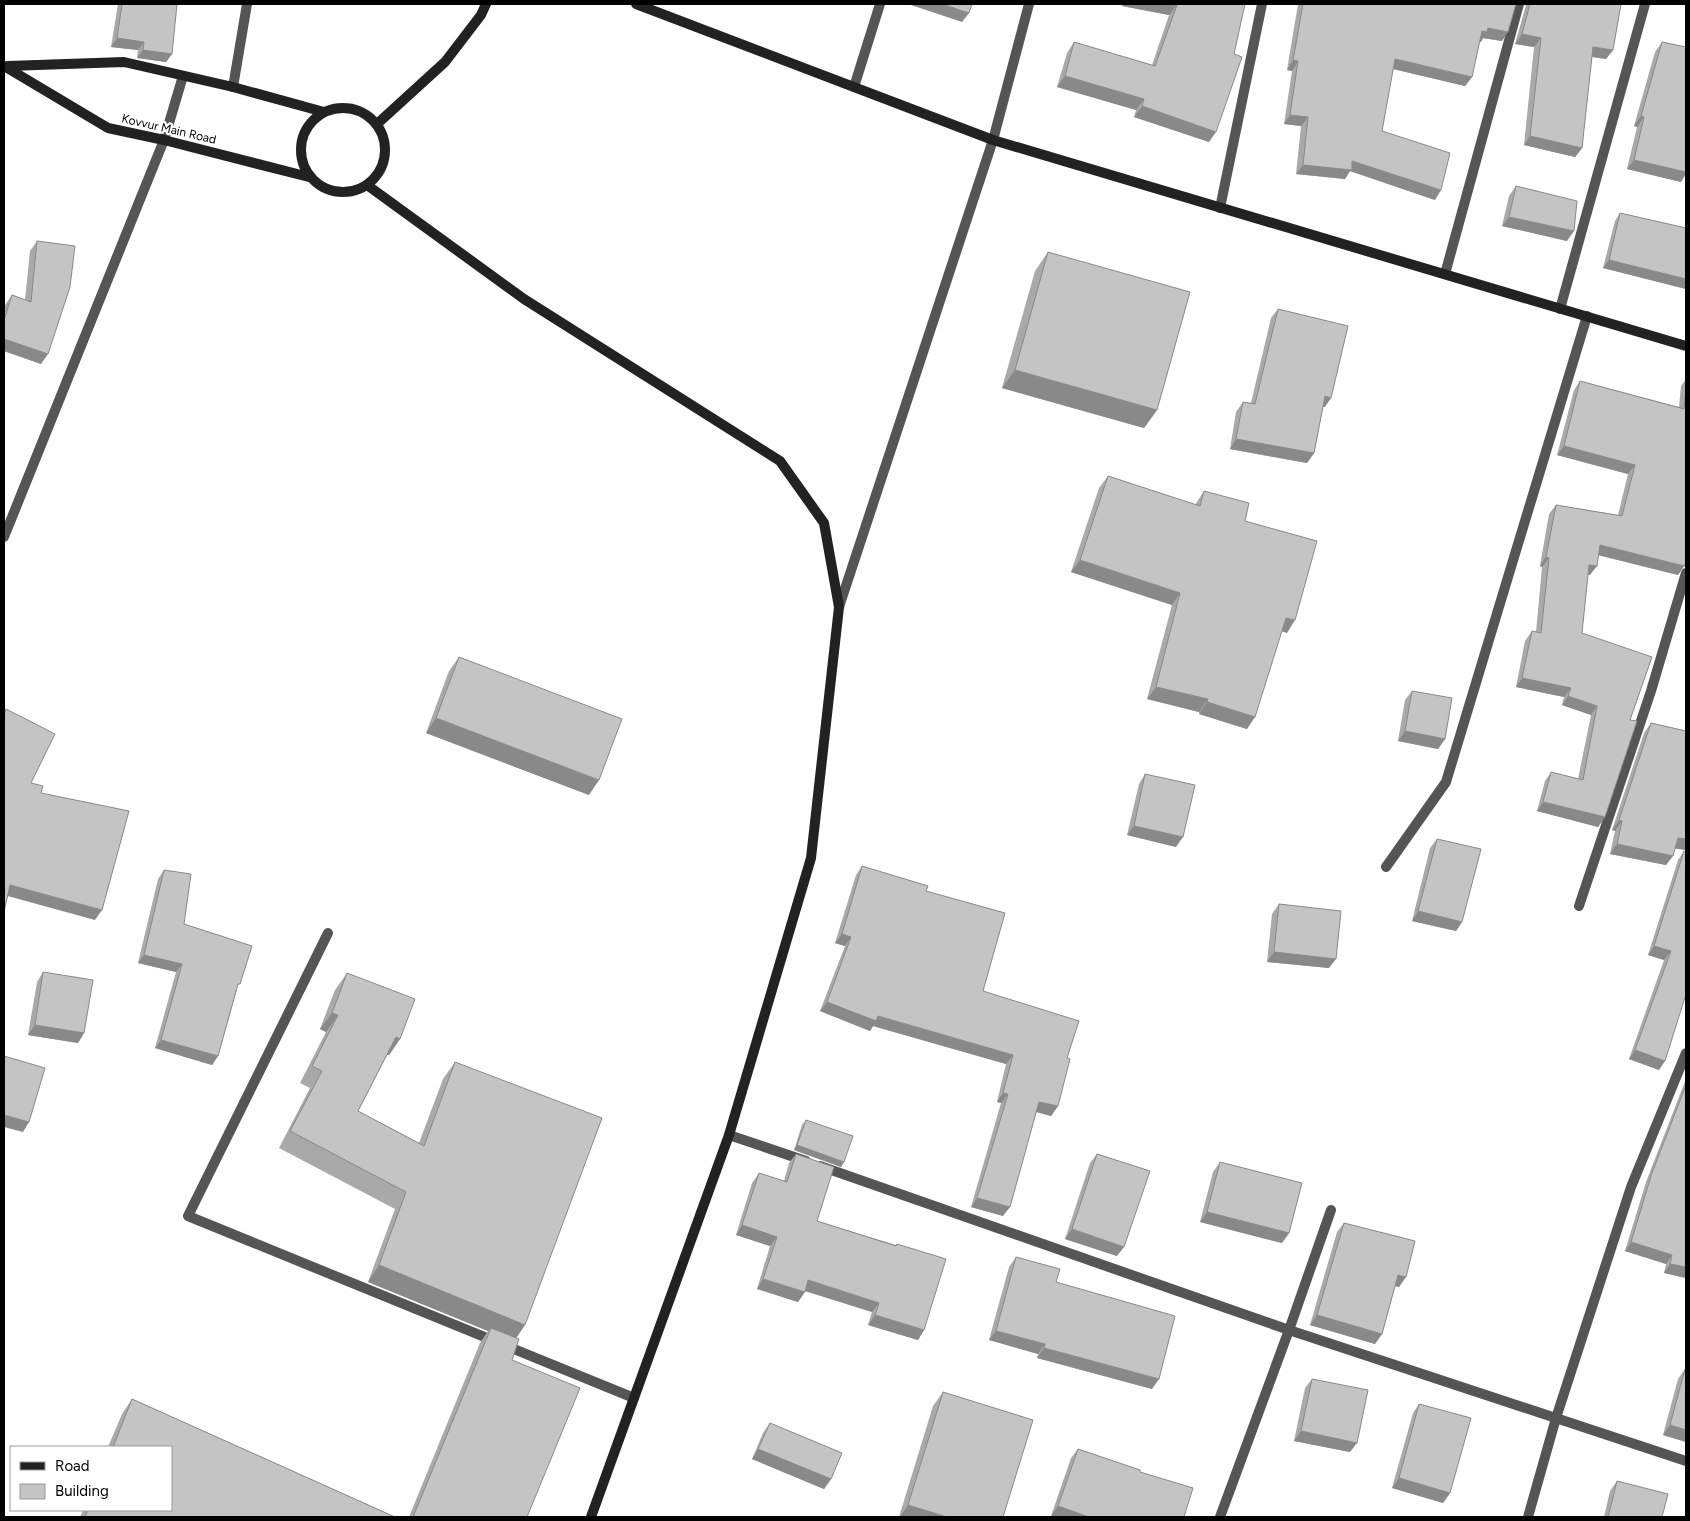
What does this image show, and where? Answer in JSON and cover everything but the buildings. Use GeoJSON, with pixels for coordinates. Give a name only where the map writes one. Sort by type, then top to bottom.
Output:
{"type":"FeatureCollection","features":[{"type":"Feature","properties":{"kind":"main road"},"geometry":{"type":"LineString","coordinates":[[377,124],[445,62],[482,15],[486,4]]}},
{"type":"Feature","properties":{"kind":"main road"},"geometry":{"type":"LineString","coordinates":[[636,4],[993,140],[1686,346]]}},
{"type":"Feature","properties":{"kind":"main road","name":"Kovvur Main Road"},"geometry":{"type":"LineString","coordinates":[[5,66],[124,62],[233,87],[324,112]]}},
{"type":"Feature","properties":{"kind":"main road","name":"Kovvur Main Road"},"geometry":{"type":"LineString","coordinates":[[5,66],[108,128],[164,140],[309,177]]}},
{"type":"Feature","properties":{"kind":"main road"},"geometry":{"type":"LineString","coordinates":[[338,108],[353,108],[366,114],[377,124],[384,137],[386,151],[383,164],[377,176],[367,185],[355,191],[328,190],[309,177],[302,163],[301,147],[305,132],[313,120],[324,112],[338,108]]}},
{"type":"Feature","properties":{"kind":"main road"},"geometry":{"type":"LineString","coordinates":[[367,185],[524,299],[780,461],[824,524],[839,607],[811,858],[730,1134],[591,1517]]}},
{"type":"Feature","properties":{"kind":"street"},"geometry":{"type":"LineString","coordinates":[[233,87],[247,4]]}},
{"type":"Feature","properties":{"kind":"street"},"geometry":{"type":"LineString","coordinates":[[854,87],[880,4]]}},
{"type":"Feature","properties":{"kind":"street"},"geometry":{"type":"LineString","coordinates":[[839,607],[993,140],[1029,4]]}},
{"type":"Feature","properties":{"kind":"street"},"geometry":{"type":"LineString","coordinates":[[1220,208],[1262,4]]}},
{"type":"Feature","properties":{"kind":"street"},"geometry":{"type":"LineString","coordinates":[[1445,274],[1519,4]]}},
{"type":"Feature","properties":{"kind":"street"},"geometry":{"type":"LineString","coordinates":[[1560,309],[1645,4]]}},
{"type":"Feature","properties":{"kind":"street"},"geometry":{"type":"LineString","coordinates":[[4,537],[164,140],[183,76]]}},
{"type":"Feature","properties":{"kind":"street"},"geometry":{"type":"LineString","coordinates":[[1386,867],[1446,782],[1587,316]]}},
{"type":"Feature","properties":{"kind":"street"},"geometry":{"type":"LineString","coordinates":[[1579,906],[1651,691],[1686,573]]}},
{"type":"Feature","properties":{"kind":"street"},"geometry":{"type":"LineString","coordinates":[[328,933],[188,1216],[634,1398]]}},
{"type":"Feature","properties":{"kind":"street"},"geometry":{"type":"LineString","coordinates":[[1528,1517],[1556,1418],[1631,1187],[1686,1053]]}},
{"type":"Feature","properties":{"kind":"street"},"geometry":{"type":"LineString","coordinates":[[730,1134],[1289,1330],[1686,1461]]}},
{"type":"Feature","properties":{"kind":"street"},"geometry":{"type":"LineString","coordinates":[[1220,1517],[1331,1210]]}}]}
